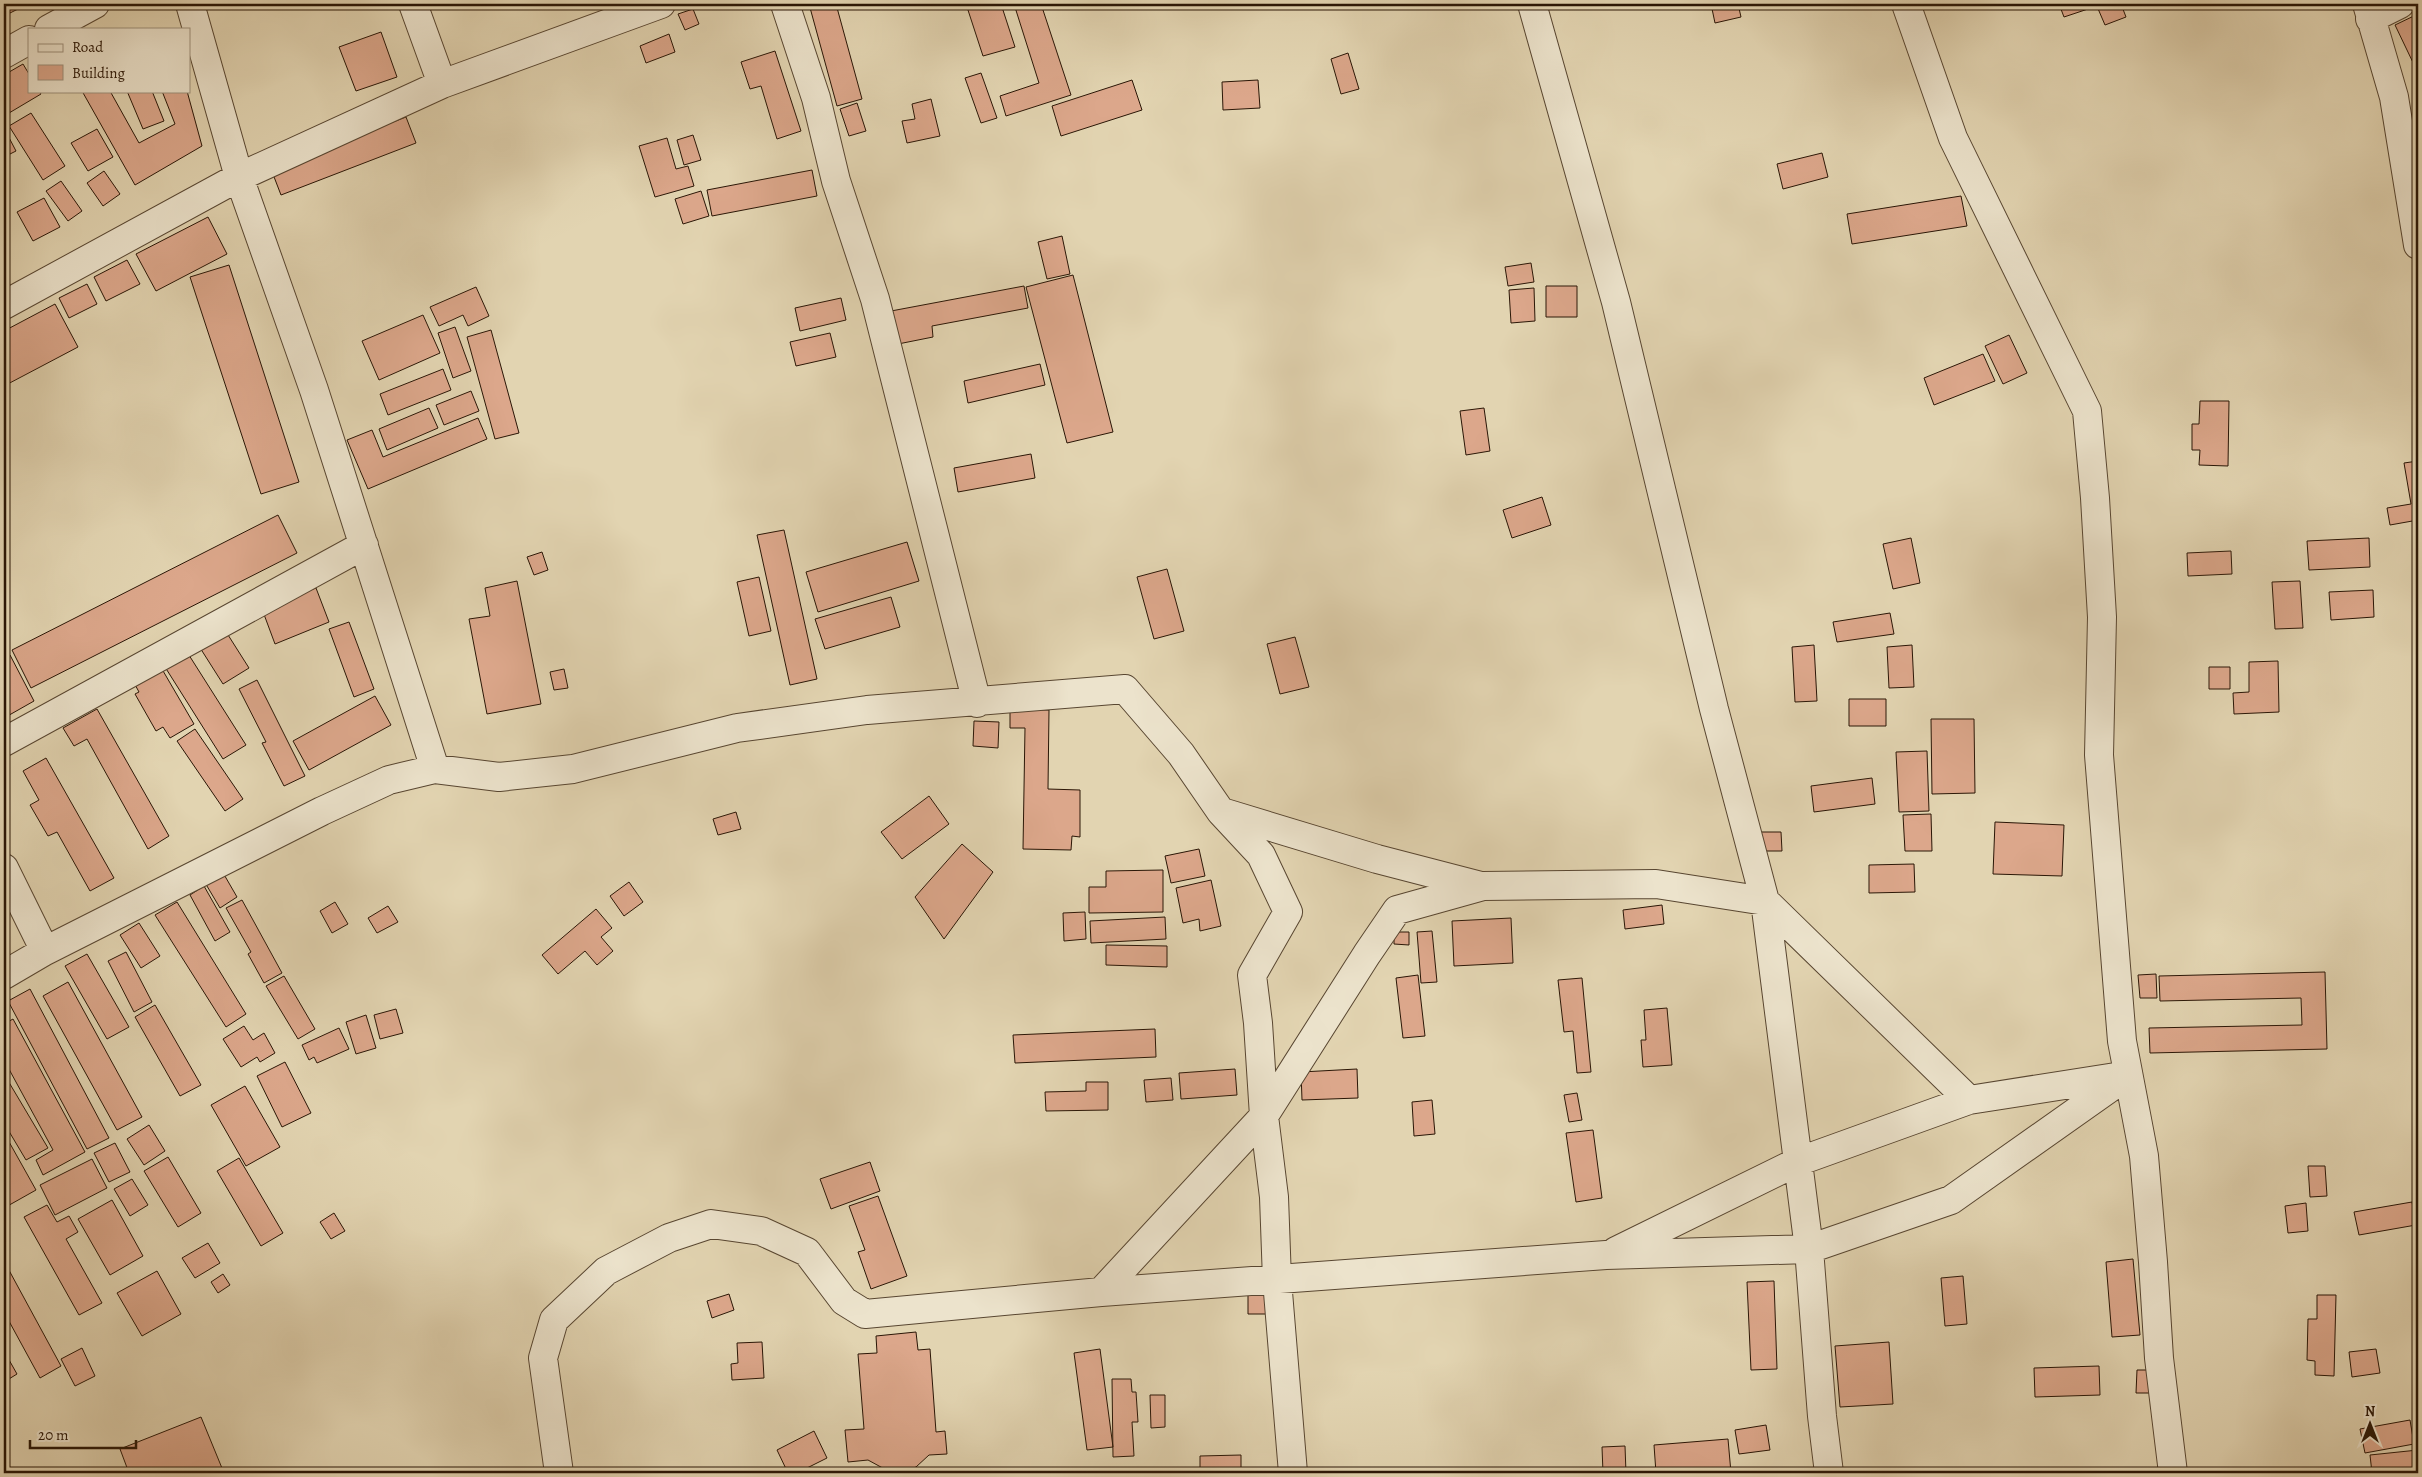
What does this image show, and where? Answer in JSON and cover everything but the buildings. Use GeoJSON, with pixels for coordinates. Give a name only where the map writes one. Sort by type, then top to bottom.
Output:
{"type":"FeatureCollection","features":[{"type":"Feature","properties":{"kind":"street"},"geometry":{"type":"LineString","coordinates":[[52,28],[95,4]]}},
{"type":"Feature","properties":{"kind":"street"},"geometry":{"type":"LineString","coordinates":[[190,4],[239,177],[314,390],[435,769]]}},
{"type":"Feature","properties":{"kind":"street"},"geometry":{"type":"LineString","coordinates":[[414,4],[442,84]]}},
{"type":"Feature","properties":{"kind":"street"},"geometry":{"type":"LineString","coordinates":[[4,305],[239,177],[442,84],[661,4]]}},
{"type":"Feature","properties":{"kind":"street"},"geometry":{"type":"LineString","coordinates":[[786,4],[816,98],[836,182],[875,299],[977,703]]}},
{"type":"Feature","properties":{"kind":"street"},"geometry":{"type":"LineString","coordinates":[[1532,4],[1616,302],[1714,709],[1765,900],[1809,1249],[1822,1416],[1829,1473]]}},
{"type":"Feature","properties":{"kind":"street"},"geometry":{"type":"LineString","coordinates":[[1906,4],[1953,138],[2087,411],[2095,498],[2102,617],[2099,755],[2122,1041],[2144,1156],[2159,1358],[2173,1473]]}},
{"type":"Feature","properties":{"kind":"street"},"geometry":{"type":"LineString","coordinates":[[2400,4],[2369,11],[2394,97],[2418,245]]}},
{"type":"Feature","properties":{"kind":"street"},"geometry":{"type":"LineString","coordinates":[[4,54],[28,41]]}},
{"type":"Feature","properties":{"kind":"street"},"geometry":{"type":"LineString","coordinates":[[4,742],[364,545]]}},
{"type":"Feature","properties":{"kind":"street"},"geometry":{"type":"LineString","coordinates":[[4,975],[45,950],[351,797],[389,780],[435,769],[499,777],[573,769],[737,728],[867,710],[977,703],[1125,690],[1181,754],[1220,812],[1261,855],[1288,912],[1252,975],[1258,1023],[1264,1116],[1274,1197],[1277,1280],[1293,1473]]}},
{"type":"Feature","properties":{"kind":"street"},"geometry":{"type":"LineString","coordinates":[[1220,812],[1377,859],[1483,886],[1656,884],[1765,900],[1969,1100]]}},
{"type":"Feature","properties":{"kind":"street"},"geometry":{"type":"LineString","coordinates":[[4,868],[45,950]]}},
{"type":"Feature","properties":{"kind":"street"},"geometry":{"type":"LineString","coordinates":[[1101,1292],[1264,1116],[1367,954],[1398,910],[1483,886]]}},
{"type":"Feature","properties":{"kind":"street"},"geometry":{"type":"LineString","coordinates":[[1606,1255],[1797,1162],[1969,1100],[2128,1075]]}},
{"type":"Feature","properties":{"kind":"street"},"geometry":{"type":"LineString","coordinates":[[559,1473],[544,1358],[554,1320],[606,1271],[669,1238],[711,1224],[761,1231],[807,1252],[844,1301],[865,1314],[1101,1292],[1606,1255],[1809,1249],[1951,1200],[2128,1075]]}}]}
